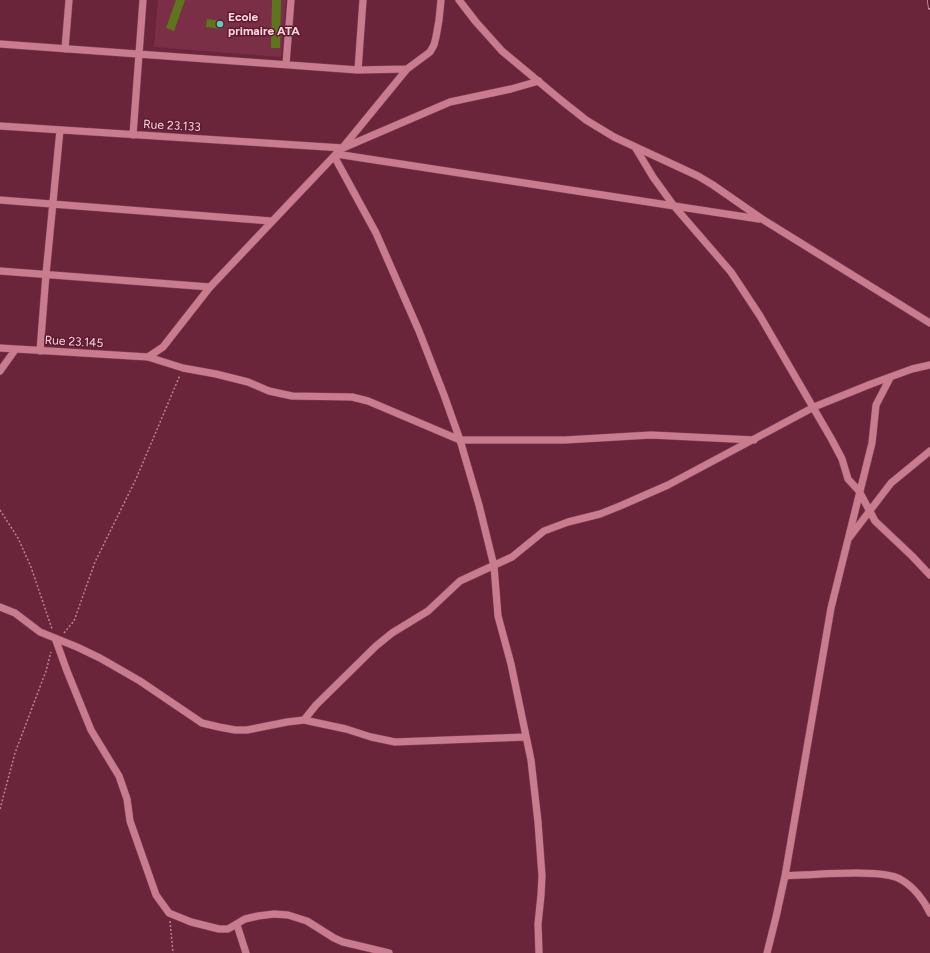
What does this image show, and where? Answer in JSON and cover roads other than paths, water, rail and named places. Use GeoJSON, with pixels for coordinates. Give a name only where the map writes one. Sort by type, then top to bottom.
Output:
{"type":"FeatureCollection","features":[{"type":"Feature","properties":{"kind":"street"},"geometry":{"type":"LineString","coordinates":[[65,49],[69,0]]}},
{"type":"Feature","properties":{"kind":"street"},"geometry":{"type":"LineString","coordinates":[[133,135],[143,0]]}},
{"type":"Feature","properties":{"kind":"street"},"geometry":{"type":"LineString","coordinates":[[286,64],[292,0]]}},
{"type":"Feature","properties":{"kind":"street"},"geometry":{"type":"LineString","coordinates":[[358,70],[363,0]]}},
{"type":"Feature","properties":{"kind":"street"},"geometry":{"type":"LineString","coordinates":[[148,357],[156,353],[163,346],[210,287],[271,221],[343,148],[407,69],[430,52],[434,45],[441,0]]}},
{"type":"Feature","properties":{"kind":"street"},"geometry":{"type":"LineString","coordinates":[[459,0],[502,51],[586,120],[610,135],[698,176],[762,219],[930,323]]}},
{"type":"Feature","properties":{"kind":"street"},"geometry":{"type":"LineString","coordinates":[[0,44],[358,70],[407,69]]}},
{"type":"Feature","properties":{"kind":"street"},"geometry":{"type":"LineString","coordinates":[[343,148],[450,102],[511,89],[539,81]]}},
{"type":"Feature","properties":{"kind":"street","name":"Rue 23.133"},"geometry":{"type":"LineString","coordinates":[[0,126],[343,148]]}},
{"type":"Feature","properties":{"kind":"street"},"geometry":{"type":"LineString","coordinates":[[40,351],[60,130]]}},
{"type":"Feature","properties":{"kind":"street"},"geometry":{"type":"LineString","coordinates":[[635,147],[653,177],[674,206],[731,272],[760,316],[832,440],[842,459],[848,479],[859,491],[875,521],[930,575]]}},
{"type":"Feature","properties":{"kind":"street"},"geometry":{"type":"LineString","coordinates":[[336,155],[762,219]]}},
{"type":"Feature","properties":{"kind":"street"},"geometry":{"type":"LineString","coordinates":[[336,155],[386,252],[433,367],[460,440],[479,505],[494,566],[498,616],[511,664],[531,760],[542,876],[538,924],[539,953]]}},
{"type":"Feature","properties":{"kind":"street"},"geometry":{"type":"LineString","coordinates":[[0,200],[271,221]]}},
{"type":"Feature","properties":{"kind":"street"},"geometry":{"type":"LineString","coordinates":[[0,271],[210,287]]}},
{"type":"Feature","properties":{"kind":"street","name":"Rue 23.145"},"geometry":{"type":"LineString","coordinates":[[0,348],[148,357],[183,368],[248,382],[269,391],[292,396],[352,398],[368,401],[460,440]]}},
{"type":"Feature","properties":{"kind":"street"},"geometry":{"type":"LineString","coordinates":[[0,371],[15,350]]}},
{"type":"Feature","properties":{"kind":"street"},"geometry":{"type":"LineString","coordinates":[[304,720],[316,705],[376,646],[392,633],[428,610],[460,582],[512,557],[539,535],[555,526],[600,514],[668,485],[814,408],[871,384],[912,369],[930,365]]}},
{"type":"Feature","properties":{"kind":"street"},"geometry":{"type":"LineString","coordinates":[[767,953],[785,876],[831,608],[872,443],[876,405],[890,378]]}},
{"type":"Feature","properties":{"kind":"street"},"geometry":{"type":"LineString","coordinates":[[460,440],[564,440],[668,435],[754,440]]}},
{"type":"Feature","properties":{"kind":"street"},"geometry":{"type":"LineString","coordinates":[[847,540],[891,483],[930,451]]}},
{"type":"Feature","properties":{"kind":"street"},"geometry":{"type":"LineString","coordinates":[[0,607],[15,612],[40,632],[100,658],[140,681],[202,723],[235,730],[247,730],[304,720],[395,742],[526,737]]}},
{"type":"Feature","properties":{"kind":"street"},"geometry":{"type":"LineString","coordinates":[[55,638],[91,730],[119,776],[127,799],[130,821],[156,896],[169,913],[191,922],[219,929],[228,929],[245,919],[258,916],[274,914],[288,915],[307,921],[343,942],[389,953]]}},
{"type":"Feature","properties":{"kind":"street"},"geometry":{"type":"LineString","coordinates":[[785,876],[871,873],[886,874],[900,878],[914,890],[926,904],[930,913]]}},
{"type":"Feature","properties":{"kind":"street"},"geometry":{"type":"LineString","coordinates":[[237,925],[246,953]]}},
{"type":"Feature","properties":{"kind":"railway"},"geometry":{"type":"LineString","coordinates":[[929,0],[930,8]]}},
{"type":"Feature","properties":{"kind":"place","name":"Ecole primaire ATA"},"geometry":{"type":"Point","coordinates":[220,24]}}]}
